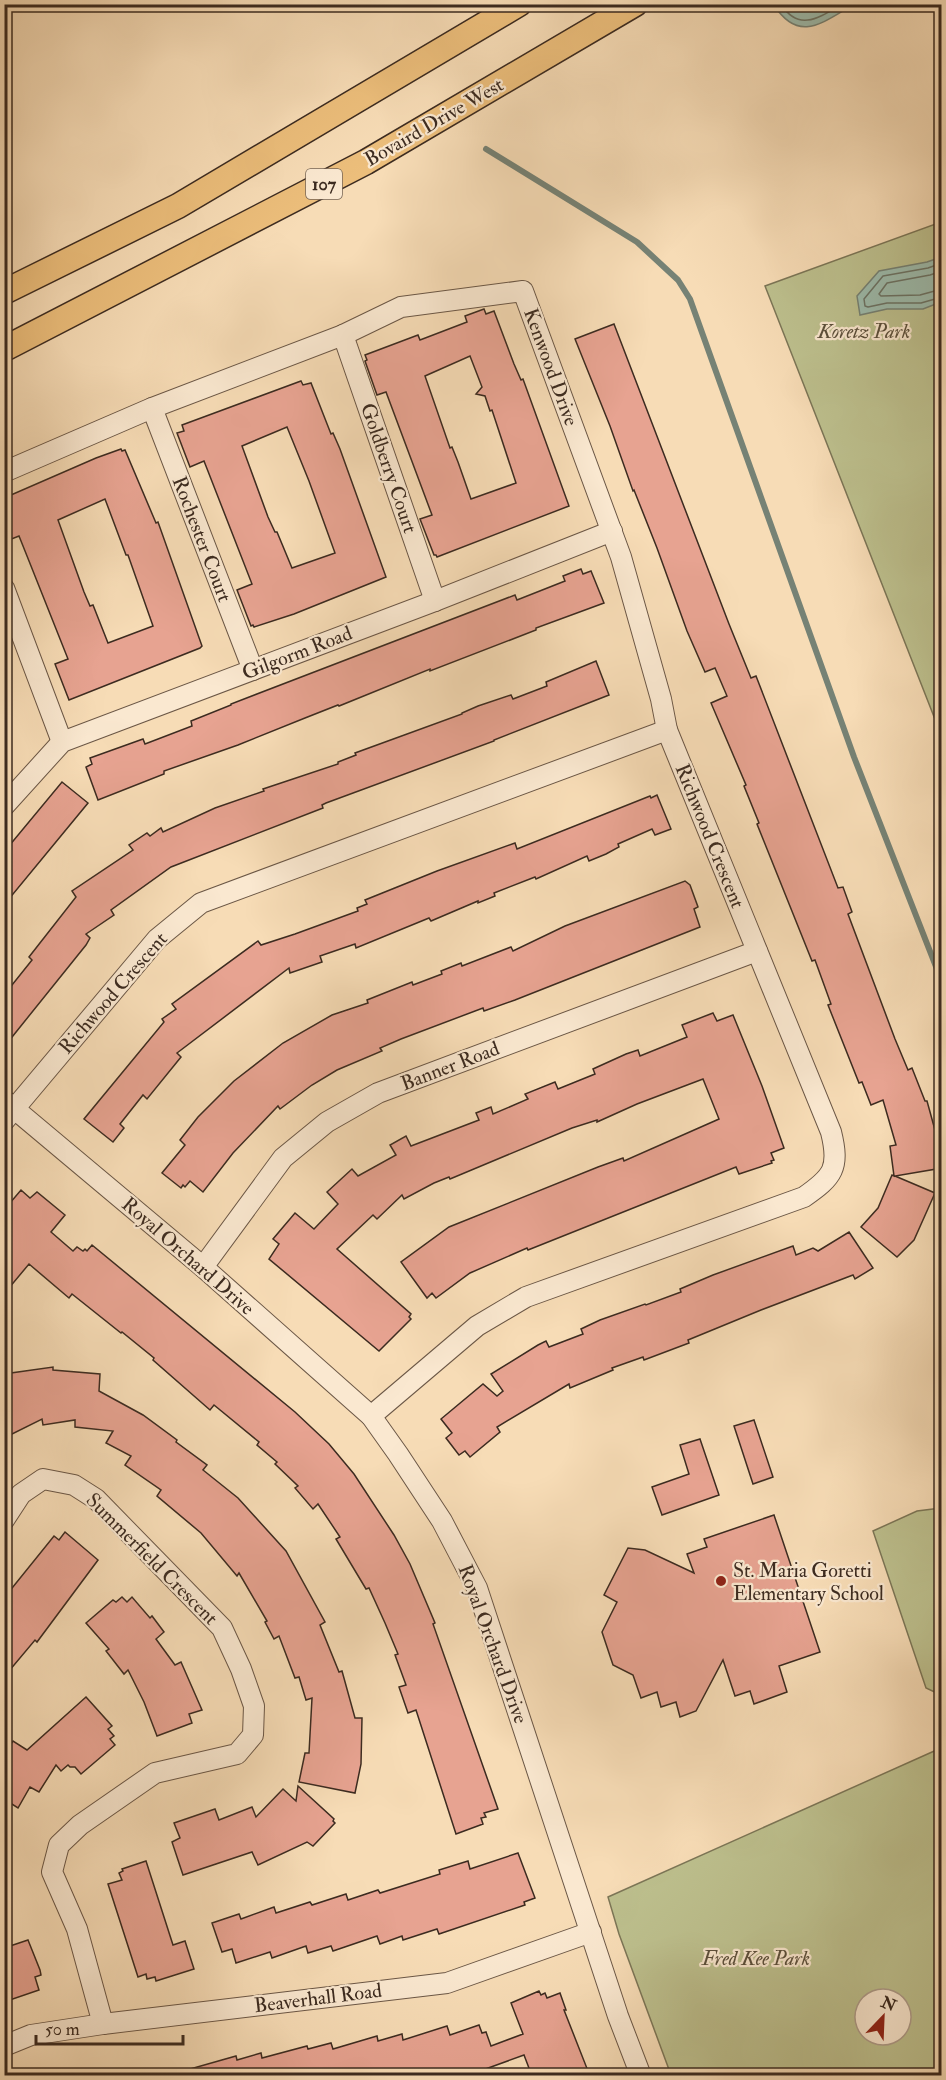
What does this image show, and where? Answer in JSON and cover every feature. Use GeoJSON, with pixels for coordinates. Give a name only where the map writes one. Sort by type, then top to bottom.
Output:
{"type":"FeatureCollection","features":[{"type":"Feature","properties":{"kind":"main road"},"geometry":{"type":"LineString","coordinates":[[4,292],[178,206],[519,4]]}},
{"type":"Feature","properties":{"kind":"main road","name":"Bovaird Drive West"},"geometry":{"type":"LineString","coordinates":[[4,349],[366,162],[635,4]]}},
{"type":"Feature","properties":{"kind":"street","name":"Kenwood Drive"},"geometry":{"type":"LineString","coordinates":[[4,472],[152,408],[343,335],[401,307],[523,291],[621,557],[661,699],[667,730]]}},
{"type":"Feature","properties":{"kind":"street","name":"Goldberry Court"},"geometry":{"type":"LineString","coordinates":[[343,335],[435,601]]}},
{"type":"Feature","properties":{"kind":"street","name":"Rochester Court"},"geometry":{"type":"LineString","coordinates":[[152,408],[253,670]]}},
{"type":"Feature","properties":{"kind":"street","name":"Gilgorm Road"},"geometry":{"type":"LineString","coordinates":[[4,806],[62,742],[435,601],[612,531]]}},
{"type":"Feature","properties":{"kind":"street"},"geometry":{"type":"LineString","coordinates":[[4,588],[62,742]]}},
{"type":"Feature","properties":{"kind":"street","name":"Richwood Crescent"},"geometry":{"type":"LineString","coordinates":[[8,1110],[157,939],[201,903],[667,730],[831,1132],[836,1151],[833,1171],[820,1186],[804,1197],[526,1297],[477,1326],[371,1416]]}},
{"type":"Feature","properties":{"kind":"street","name":"Banner Road"},"geometry":{"type":"LineString","coordinates":[[203,1267],[283,1158],[327,1122],[378,1093],[757,951]]}},
{"type":"Feature","properties":{"kind":"street","name":"Royal Orchard Drive"},"geometry":{"type":"LineString","coordinates":[[8,1110],[203,1267],[371,1416],[442,1521],[477,1588],[618,2016],[642,2076]]}},
{"type":"Feature","properties":{"kind":"street","name":"Summerfield Crescent"},"geometry":{"type":"LineString","coordinates":[[4,1520],[21,1494],[43,1479],[74,1485],[96,1499],[222,1628],[241,1669],[254,1706],[253,1735],[237,1754],[155,1773],[80,1825],[59,1845],[52,1872],[77,1929],[104,2024]]}},
{"type":"Feature","properties":{"kind":"street","name":"Beaverhall Road"},"geometry":{"type":"LineString","coordinates":[[4,2046],[32,2035],[104,2024],[447,1983],[591,1932]]}},
{"type":"Feature","properties":{"kind":"green space","name":"Koretz Park"},"geometry":{"type":"Polygon","coordinates":[[[941,222],[942,732],[940,732],[765,286],[941,222]]]}},
{"type":"Feature","properties":{"kind":"green space"},"geometry":{"type":"Polygon","coordinates":[[[942,1508],[941,1695],[926,1688],[873,1531],[917,1511],[942,1508]]]}},
{"type":"Feature","properties":{"kind":"green space","name":"Fred Kee Park"},"geometry":{"type":"Polygon","coordinates":[[[941,1748],[941,2075],[671,2075],[619,1934],[608,1897],[941,1748]]]}},
{"type":"Feature","properties":{"kind":"water"},"geometry":{"type":"Polygon","coordinates":[[[774,5],[853,5],[821,23],[802,27],[783,17],[774,5]]]}},
{"type":"Feature","properties":{"kind":"water"},"geometry":{"type":"Polygon","coordinates":[[[941,257],[941,302],[923,309],[887,309],[860,315],[857,296],[879,271],[941,257]]]}},
{"type":"Feature","properties":{"kind":"building"},"geometry":{"type":"Polygon","coordinates":[[[484,309],[486,314],[494,311],[514,364],[521,380],[523,379],[569,506],[437,557],[434,555],[420,519],[432,515],[386,392],[377,395],[365,355],[418,335],[420,340],[467,322],[465,316],[484,309]],[[470,356],[425,376],[450,448],[452,447],[471,499],[516,483],[492,410],[490,411],[485,396],[476,394],[482,387],[470,356]]]}},
{"type":"Feature","properties":{"kind":"building"},"geometry":{"type":"Polygon","coordinates":[[[614,324],[729,624],[751,678],[756,676],[838,888],[843,887],[852,912],[848,914],[895,1039],[908,1070],[912,1068],[925,1101],[927,1101],[938,1141],[942,1140],[942,1168],[895,1176],[935,1193],[914,1240],[897,1257],[861,1227],[878,1208],[892,1175],[894,1176],[890,1146],[896,1145],[883,1100],[871,1105],[862,1082],[859,1083],[828,1005],[831,1004],[815,960],[812,961],[757,824],[759,823],[744,786],[746,785],[711,703],[727,696],[715,668],[705,672],[687,631],[575,339],[614,324]]]}},
{"type":"Feature","properties":{"kind":"building"},"geometry":{"type":"Polygon","coordinates":[[[301,381],[303,385],[311,383],[331,434],[333,433],[340,449],[386,577],[294,614],[251,626],[237,590],[252,584],[204,461],[190,467],[177,433],[184,431],[182,425],[301,381]],[[287,427],[242,446],[268,517],[292,568],[335,553],[287,427]]]}},
{"type":"Feature","properties":{"kind":"building"},"geometry":{"type":"Polygon","coordinates":[[[121,449],[125,450],[156,523],[158,522],[202,646],[69,700],[55,664],[68,659],[19,536],[4,542],[4,498],[121,449]],[[105,499],[58,520],[84,592],[90,606],[93,605],[108,643],[153,626],[128,555],[126,555],[105,499]]]}},
{"type":"Feature","properties":{"kind":"building"},"geometry":{"type":"Polygon","coordinates":[[[581,569],[583,574],[591,571],[604,603],[238,745],[164,771],[164,774],[98,800],[86,767],[92,764],[90,758],[143,739],[145,744],[192,726],[191,721],[231,704],[515,595],[517,600],[565,581],[563,576],[581,569]]]}},
{"type":"Feature","properties":{"kind":"building"},"geometry":{"type":"Polygon","coordinates":[[[596,661],[609,695],[494,741],[326,803],[322,805],[323,808],[171,867],[111,910],[114,915],[86,934],[90,938],[86,945],[4,1047],[4,995],[32,960],[29,957],[76,897],[72,891],[133,850],[129,845],[147,833],[150,836],[161,828],[163,832],[215,808],[338,764],[356,755],[355,753],[478,706],[511,695],[513,699],[547,686],[546,682],[596,661]]]}},
{"type":"Feature","properties":{"kind":"building"},"geometry":{"type":"Polygon","coordinates":[[[62,782],[88,803],[4,905],[4,852],[62,782]]]}},
{"type":"Feature","properties":{"kind":"building"},"geometry":{"type":"Polygon","coordinates":[[[657,795],[671,829],[655,835],[652,829],[618,844],[619,847],[589,861],[587,856],[431,921],[429,918],[356,948],[355,944],[320,956],[322,962],[290,973],[289,968],[177,1053],[181,1057],[147,1099],[143,1095],[120,1124],[124,1128],[113,1142],[84,1119],[164,1022],[162,1019],[176,1009],[172,1004],[258,941],[261,945],[358,911],[357,908],[367,904],[365,900],[437,871],[515,843],[517,849],[657,795]]]}},
{"type":"Feature","properties":{"kind":"building"},"geometry":{"type":"Polygon","coordinates":[[[685,881],[690,885],[698,907],[694,909],[700,927],[515,1000],[484,1011],[483,1008],[401,1039],[380,1048],[382,1051],[337,1070],[280,1109],[278,1106],[233,1153],[203,1192],[190,1181],[181,1188],[162,1173],[185,1145],[180,1140],[198,1117],[234,1081],[283,1043],[332,1015],[368,1003],[367,1000],[412,982],[413,985],[442,974],[441,971],[461,963],[462,966],[511,947],[513,951],[565,926],[685,881]]]}},
{"type":"Feature","properties":{"kind":"building"},"geometry":{"type":"Polygon","coordinates":[[[713,1013],[717,1021],[733,1015],[762,1086],[784,1148],[771,1153],[774,1160],[771,1161],[772,1163],[739,1174],[736,1167],[528,1250],[527,1248],[470,1273],[436,1298],[432,1293],[427,1298],[401,1262],[449,1227],[598,1167],[623,1158],[624,1161],[719,1119],[703,1079],[597,1122],[597,1120],[572,1128],[450,1179],[449,1177],[434,1183],[404,1199],[402,1195],[377,1219],[373,1215],[337,1249],[411,1314],[409,1317],[411,1319],[379,1351],[269,1259],[279,1244],[273,1239],[295,1213],[314,1229],[338,1204],[327,1192],[352,1169],[358,1176],[396,1155],[390,1145],[406,1136],[411,1146],[479,1120],[476,1113],[491,1107],[493,1114],[528,1099],[525,1094],[555,1082],[558,1089],[595,1074],[593,1069],[626,1054],[638,1050],[640,1056],[687,1037],[682,1025],[713,1013]]]}},
{"type":"Feature","properties":{"kind":"building"},"geometry":{"type":"Polygon","coordinates":[[[21,1190],[30,1198],[37,1192],[65,1215],[51,1232],[73,1251],[77,1247],[87,1251],[92,1245],[295,1412],[329,1444],[354,1474],[410,1564],[435,1623],[433,1624],[498,1809],[484,1813],[486,1817],[481,1818],[483,1824],[456,1834],[416,1710],[408,1713],[399,1687],[406,1685],[395,1655],[398,1654],[369,1588],[366,1589],[336,1539],[340,1537],[318,1504],[313,1509],[295,1488],[298,1486],[275,1464],[277,1462],[257,1445],[259,1442],[214,1405],[210,1410],[122,1332],[72,1294],[69,1298],[29,1264],[4,1294],[4,1210],[21,1190]]]}},
{"type":"Feature","properties":{"kind":"building"},"geometry":{"type":"Polygon","coordinates":[[[849,1232],[873,1268],[855,1279],[853,1275],[688,1340],[689,1343],[644,1360],[643,1357],[612,1368],[613,1370],[570,1388],[569,1384],[497,1427],[500,1432],[470,1457],[465,1451],[459,1455],[446,1438],[452,1433],[441,1419],[483,1384],[497,1396],[503,1391],[491,1374],[538,1345],[546,1341],[549,1347],[583,1334],[581,1329],[600,1320],[681,1292],[680,1289],[713,1275],[793,1246],[796,1255],[813,1248],[818,1251],[849,1232]]]}},
{"type":"Feature","properties":{"kind":"building"},"geometry":{"type":"Polygon","coordinates":[[[53,1367],[53,1370],[100,1374],[99,1391],[143,1415],[207,1465],[203,1470],[238,1498],[286,1551],[325,1622],[320,1625],[339,1672],[342,1671],[355,1718],[362,1718],[361,1764],[355,1793],[299,1782],[305,1753],[309,1753],[312,1698],[306,1700],[299,1677],[295,1678],[279,1636],[274,1639],[265,1622],[267,1621],[239,1573],[237,1576],[201,1533],[157,1496],[161,1490],[125,1465],[131,1456],[106,1443],[113,1431],[75,1427],[75,1420],[43,1425],[42,1419],[4,1438],[4,1374],[53,1367]]]}},
{"type":"Feature","properties":{"kind":"building"},"geometry":{"type":"Polygon","coordinates":[[[754,1420],[773,1477],[753,1484],[734,1426],[754,1420]]]}},
{"type":"Feature","properties":{"kind":"building"},"geometry":{"type":"Polygon","coordinates":[[[700,1439],[719,1495],[662,1515],[652,1487],[689,1474],[680,1445],[700,1439]]]}},
{"type":"Feature","properties":{"kind":"building"},"geometry":{"type":"Polygon","coordinates":[[[774,1515],[820,1652],[779,1666],[787,1692],[754,1704],[750,1691],[735,1696],[723,1660],[696,1711],[680,1717],[676,1702],[661,1707],[657,1692],[641,1698],[633,1675],[613,1665],[602,1632],[617,1602],[604,1595],[628,1548],[645,1550],[694,1573],[687,1554],[707,1547],[704,1539],[774,1515]]]}},
{"type":"Feature","properties":{"kind":"building"},"geometry":{"type":"Polygon","coordinates":[[[65,1532],[98,1560],[37,1642],[35,1640],[4,1677],[4,1598],[54,1536],[59,1540],[65,1532]]]}},
{"type":"Feature","properties":{"kind":"building"},"geometry":{"type":"Polygon","coordinates":[[[122,1597],[127,1602],[132,1597],[150,1618],[152,1616],[164,1632],[156,1639],[175,1665],[181,1662],[202,1710],[189,1714],[192,1723],[157,1736],[128,1670],[124,1674],[106,1651],[109,1649],[86,1623],[113,1600],[116,1602],[122,1597]]]}},
{"type":"Feature","properties":{"kind":"building"},"geometry":{"type":"Polygon","coordinates":[[[86,1697],[112,1726],[108,1729],[114,1736],[110,1739],[115,1745],[81,1774],[75,1767],[68,1765],[61,1771],[56,1765],[39,1792],[30,1787],[18,1808],[4,1799],[4,1754],[13,1741],[27,1750],[86,1697]]]}},
{"type":"Feature","properties":{"kind":"building"},"geometry":{"type":"Polygon","coordinates":[[[298,1786],[334,1819],[335,1823],[313,1846],[307,1842],[258,1865],[252,1852],[183,1875],[172,1842],[180,1838],[174,1823],[215,1809],[219,1820],[252,1807],[256,1817],[283,1789],[296,1801],[298,1786]]]}},
{"type":"Feature","properties":{"kind":"building"},"geometry":{"type":"Polygon","coordinates":[[[518,1853],[535,1898],[524,1902],[525,1905],[439,1934],[437,1929],[403,1940],[402,1936],[380,1944],[377,1936],[333,1951],[331,1946],[308,1953],[306,1946],[272,1958],[270,1952],[236,1963],[232,1949],[222,1952],[212,1923],[239,1914],[241,1919],[274,1907],[276,1913],[346,1894],[348,1900],[378,1890],[380,1893],[440,1874],[439,1870],[468,1861],[470,1869],[518,1853]]]}},
{"type":"Feature","properties":{"kind":"building"},"geometry":{"type":"Polygon","coordinates":[[[146,1861],[173,1945],[185,1941],[194,1969],[156,1981],[155,1977],[147,1979],[146,1974],[138,1977],[108,1884],[122,1880],[119,1873],[123,1871],[122,1869],[146,1861]]]}},
{"type":"Feature","properties":{"kind":"building"},"geometry":{"type":"Polygon","coordinates":[[[28,1940],[40,1970],[41,1975],[35,1977],[39,1990],[4,2002],[4,1948],[28,1940]]]}},
{"type":"Feature","properties":{"kind":"building"},"geometry":{"type":"Polygon","coordinates":[[[539,1991],[541,1995],[545,1993],[547,1998],[560,1993],[566,2010],[564,2010],[588,2071],[577,2076],[532,2076],[524,2055],[469,2075],[468,2070],[453,2076],[184,2076],[183,2071],[236,2056],[237,2060],[261,2053],[262,2058],[307,2046],[308,2049],[331,2043],[333,2049],[377,2036],[378,2041],[402,2034],[403,2040],[447,2026],[450,2035],[479,2025],[482,2033],[486,2032],[491,2046],[523,2034],[511,2003],[539,1991]]]}},
{"type":"Feature","properties":{"kind":"waterway"},"geometry":{"type":"LineString","coordinates":[[486,149],[637,242],[678,280],[690,299],[854,757],[942,982]]}},
{"type":"Feature","properties":{"kind":"place","name":"St. Maria Goretti Elementary School"},"geometry":{"type":"Point","coordinates":[721,1581]}}]}
